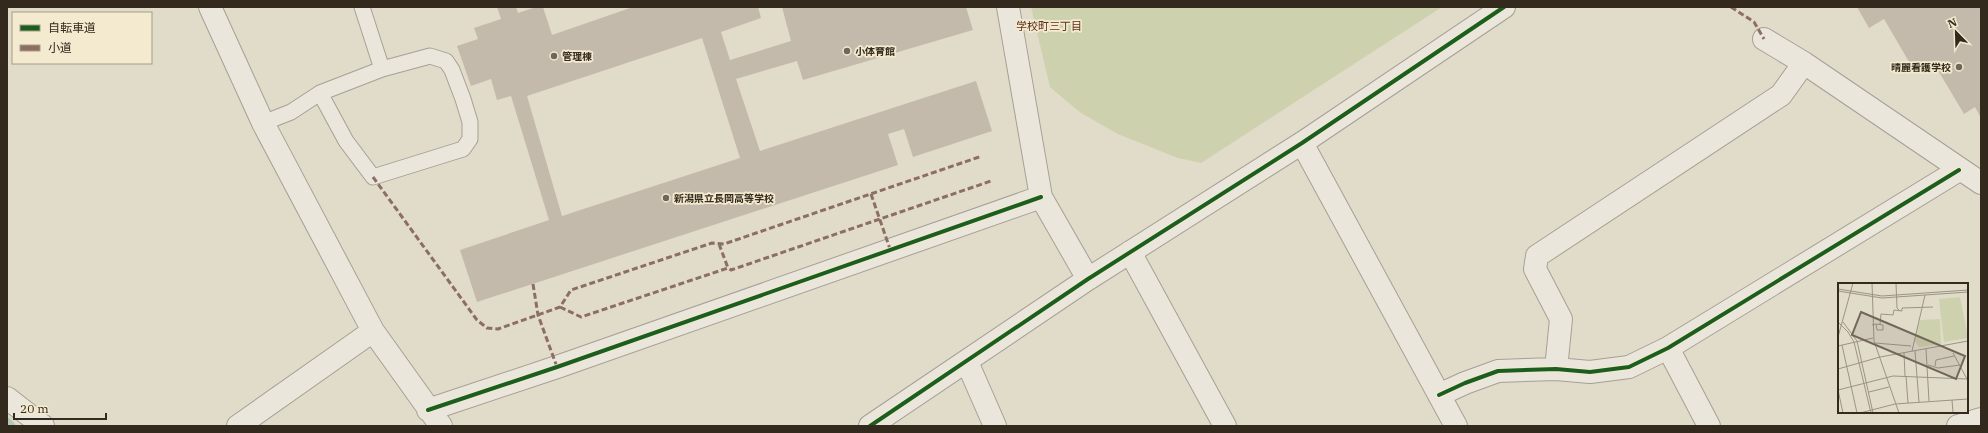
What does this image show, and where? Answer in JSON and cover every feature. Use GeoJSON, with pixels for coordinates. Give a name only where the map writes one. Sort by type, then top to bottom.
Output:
{"type":"FeatureCollection","features":[{"type":"Feature","properties":{"kind":"street"},"geometry":{"type":"LineString","coordinates":[[210,7],[263,123],[373,331],[435,418],[564,364],[1041,197]]}},
{"type":"Feature","properties":{"kind":"street"},"geometry":{"type":"LineString","coordinates":[[1008,7],[1041,197],[1088,279]]}},
{"type":"Feature","properties":{"kind":"street"},"geometry":{"type":"LineString","coordinates":[[870,426],[1088,279],[1302,143],[1504,7]]}},
{"type":"Feature","properties":{"kind":"street"},"geometry":{"type":"LineString","coordinates":[[1764,39],[1804,63],[1981,184]]}},
{"type":"Feature","properties":{"kind":"street"},"geometry":{"type":"LineString","coordinates":[[1556,369],[1561,318],[1535,269],[1537,256],[1781,95],[1804,63]]}},
{"type":"Feature","properties":{"kind":"street"},"geometry":{"type":"LineString","coordinates":[[1302,143],[1456,426]]}},
{"type":"Feature","properties":{"kind":"street"},"geometry":{"type":"LineString","coordinates":[[1439,395],[1498,371],[1556,369],[1590,372],[1629,367],[1668,348],[1959,170]]}},
{"type":"Feature","properties":{"kind":"street"},"geometry":{"type":"LineString","coordinates":[[1130,252],[1225,426]]}},
{"type":"Feature","properties":{"kind":"street"},"geometry":{"type":"LineString","coordinates":[[238,426],[373,331]]}},
{"type":"Feature","properties":{"kind":"street"},"geometry":{"type":"LineString","coordinates":[[1668,348],[1709,426]]}},
{"type":"Feature","properties":{"kind":"street"},"geometry":{"type":"LineString","coordinates":[[967,362],[995,426]]}},
{"type":"Feature","properties":{"kind":"street"},"geometry":{"type":"LineString","coordinates":[[7,398],[43,426]]}},
{"type":"Feature","properties":{"kind":"street"},"geometry":{"type":"LineString","coordinates":[[1958,426],[1981,419]]}},
{"type":"Feature","properties":{"kind":"lane"},"geometry":{"type":"LineString","coordinates":[[362,7],[382,69]]}},
{"type":"Feature","properties":{"kind":"lane"},"geometry":{"type":"LineString","coordinates":[[263,123],[291,112],[320,93],[382,69],[430,56],[446,61],[458,68],[470,122],[470,139],[463,149],[374,177],[346,141],[320,93]]}},
{"type":"Feature","properties":{"kind":"green space"},"geometry":{"type":"Polygon","coordinates":[[[1031,7],[1442,7],[1201,163],[1178,158],[1118,134],[1081,113],[1050,87],[1031,7]]]}},
{"type":"Feature","properties":{"kind":"building"},"geometry":{"type":"Polygon","coordinates":[[[497,7],[516,7],[518,13],[536,7],[543,7],[552,35],[633,7],[758,7],[761,18],[721,32],[730,60],[791,41],[782,7],[966,7],[973,30],[803,80],[797,61],[736,79],[760,151],[976,81],[992,131],[913,157],[904,129],[888,134],[898,165],[477,302],[460,250],[549,220],[511,96],[497,100],[491,79],[471,86],[457,46],[478,39],[474,28],[501,19],[497,7]],[[702,38],[527,96],[562,216],[740,158],[702,38]]]}},
{"type":"Feature","properties":{"kind":"building","name":"晴麗看護学校"},"geometry":{"type":"Polygon","coordinates":[[[1857,7],[1981,7],[1981,118],[1975,107],[1964,114],[1933,62],[1915,72],[1884,19],[1869,28],[1857,7]]]}},
{"type":"Feature","properties":{"kind":"waterway"},"geometry":{"type":"LineString","coordinates":[[7,422],[11,426]]}},
{"type":"Feature","properties":{"kind":"marked path"},"geometry":{"type":"LineString","coordinates":[[1731,7],[1754,22],[1764,39]]}},
{"type":"Feature","properties":{"kind":"marked path"},"geometry":{"type":"LineString","coordinates":[[373,177],[477,320],[487,328],[498,329],[560,307],[571,290],[712,243],[724,244],[982,156]]}},
{"type":"Feature","properties":{"kind":"marked path"},"geometry":{"type":"LineString","coordinates":[[560,307],[581,317],[728,268],[731,270],[991,181]]}},
{"type":"Feature","properties":{"kind":"marked path"},"geometry":{"type":"LineString","coordinates":[[871,194],[890,249]]}},
{"type":"Feature","properties":{"kind":"marked path"},"geometry":{"type":"LineString","coordinates":[[719,244],[728,268]]}},
{"type":"Feature","properties":{"kind":"marked path"},"geometry":{"type":"LineString","coordinates":[[533,284],[538,315],[557,367]]}},
{"type":"Feature","properties":{"kind":"cycle path"},"geometry":{"type":"LineString","coordinates":[[870,426],[1088,279],[1302,143],[1504,7]]}},
{"type":"Feature","properties":{"kind":"cycle path"},"geometry":{"type":"LineString","coordinates":[[1439,395],[1465,383],[1498,371],[1556,369],[1590,372],[1629,367],[1668,348],[1959,170]]}},
{"type":"Feature","properties":{"kind":"cycle path"},"geometry":{"type":"LineString","coordinates":[[428,410],[557,367],[1041,197]]}},
{"type":"Feature","properties":{"kind":"place","name":"小体育館"},"geometry":{"type":"Point","coordinates":[847,51]}},
{"type":"Feature","properties":{"kind":"place","name":"管理棟"},"geometry":{"type":"Point","coordinates":[554,56]}},
{"type":"Feature","properties":{"kind":"place","name":"晴麗看護学校"},"geometry":{"type":"Point","coordinates":[1959,67]}},
{"type":"Feature","properties":{"kind":"place","name":"新潟県立長岡高等学校"},"geometry":{"type":"Point","coordinates":[666,198]}},
{"type":"Feature","properties":{"kind":"district","name":"学校町三丁目"},"geometry":{"type":"Point","coordinates":[1049,26]}}]}
